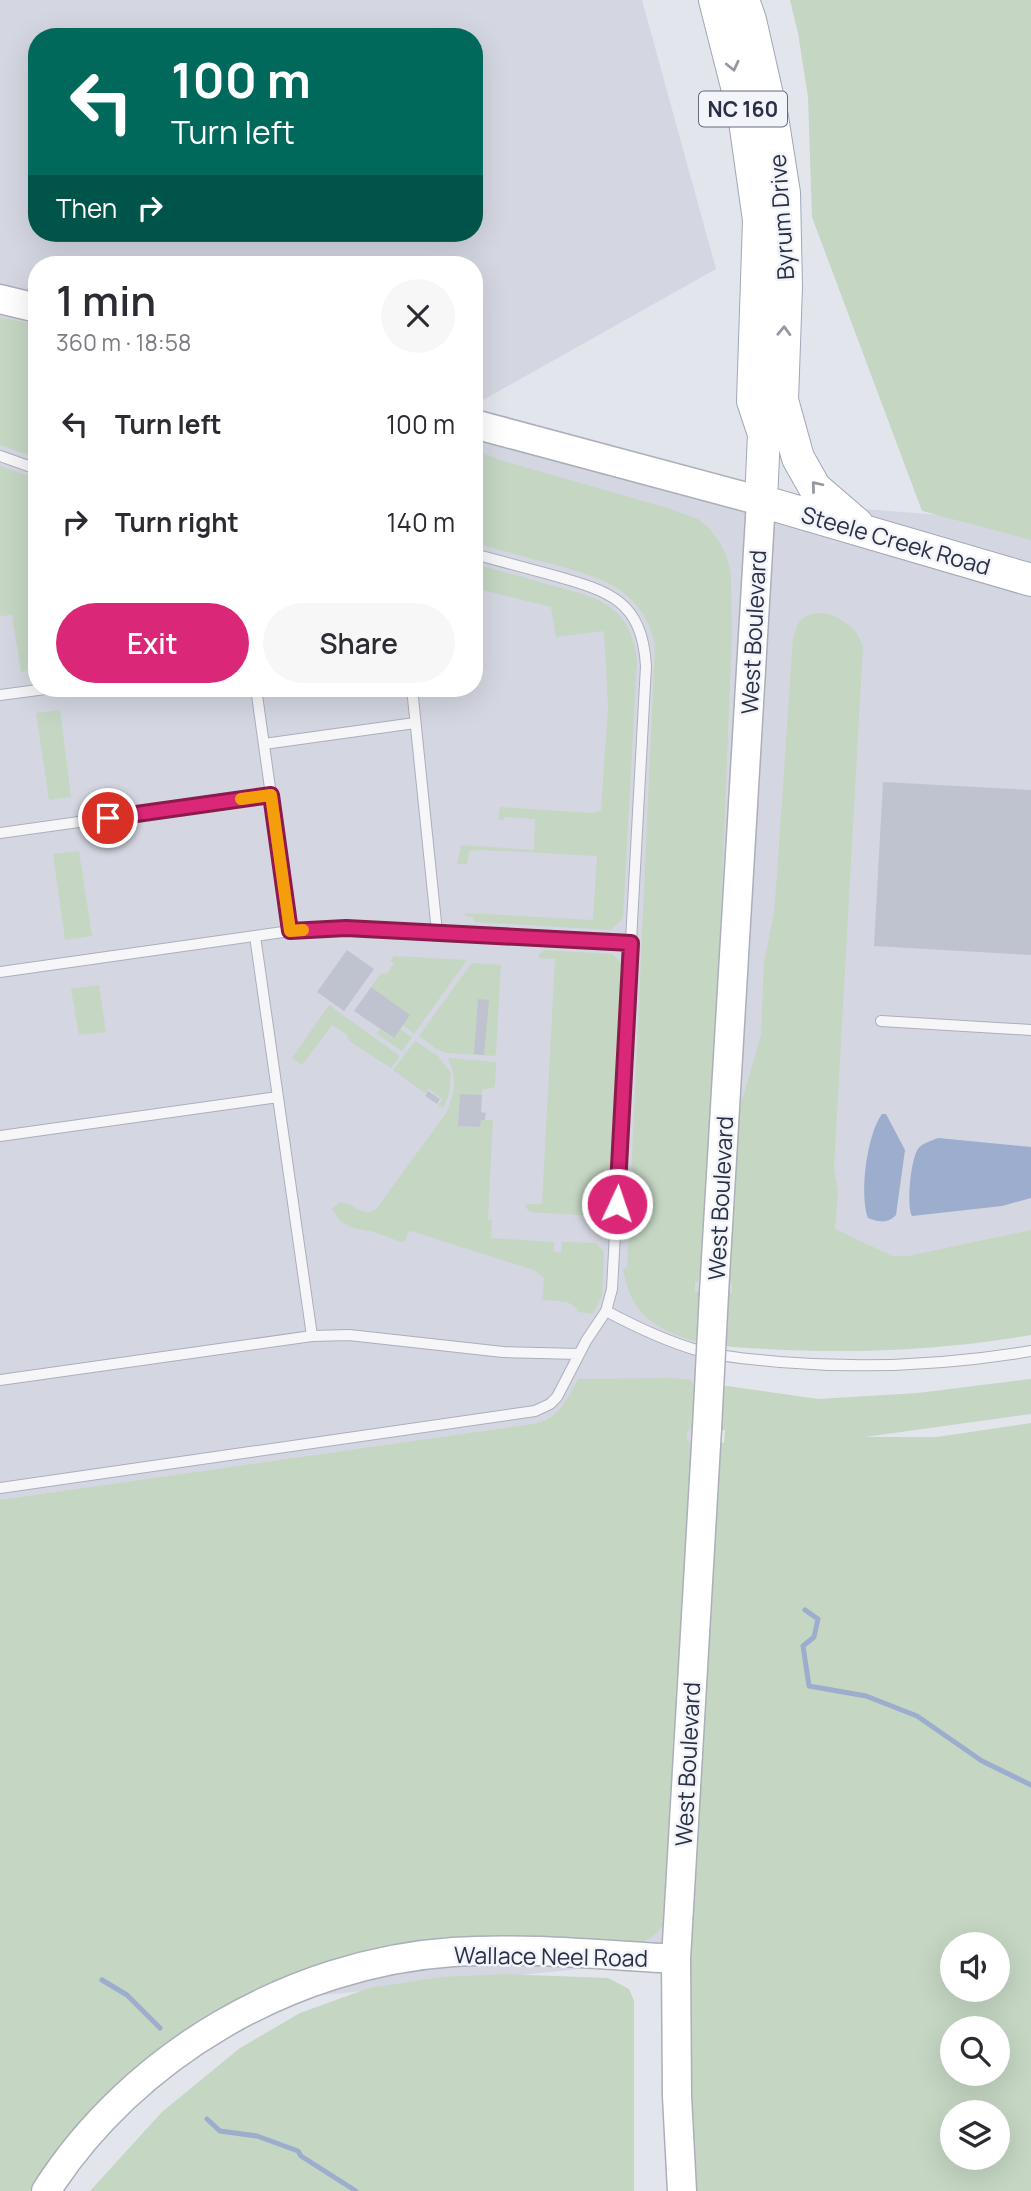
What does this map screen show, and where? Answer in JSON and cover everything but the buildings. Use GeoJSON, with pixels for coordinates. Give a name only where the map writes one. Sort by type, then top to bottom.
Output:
{"type":"FeatureCollection","features":[{"type":"Feature","properties":{"kind":"main road","name":"Byrum Drive"},"geometry":{"type":"LineString","coordinates":[[715,0],[744,114],[760,220],[753,401],[764,434],[761,500]]}},
{"type":"Feature","properties":{"kind":"main road","name":"Byrum Drive"},"geometry":{"type":"LineString","coordinates":[[743,0],[772,117],[784,193],[786,286],[782,400],[764,434]]}},
{"type":"Feature","properties":{"kind":"main road"},"geometry":{"type":"LineString","coordinates":[[782,400],[792,443],[815,488],[866,531]]}},
{"type":"Feature","properties":{"kind":"main road","name":"Steele Creek Road"},"geometry":{"type":"LineString","coordinates":[[761,500],[1031,580]]}},
{"type":"Feature","properties":{"kind":"street"},"geometry":{"type":"LineString","coordinates":[[0,299],[28,307]]}},
{"type":"Feature","properties":{"kind":"street"},"geometry":{"type":"LineString","coordinates":[[483,426],[761,500]]}},
{"type":"Feature","properties":{"kind":"street","name":"West Boulevard"},"geometry":{"type":"LineString","coordinates":[[682,2191],[677,2096],[676,1959],[761,500]]}},
{"type":"Feature","properties":{"kind":"street","name":"Wallace Neel Road"},"geometry":{"type":"LineString","coordinates":[[46,2191],[85,2139],[119,2101],[153,2072],[219,2026],[265,2001],[312,1982],[384,1963],[453,1952],[532,1951],[676,1959]]}},
{"type":"Feature","properties":{"kind":"lane"},"geometry":{"type":"LineString","coordinates":[[0,456],[28,466]]}},
{"type":"Feature","properties":{"kind":"lane"},"geometry":{"type":"LineString","coordinates":[[0,1489],[526,1413],[543,1408],[556,1397],[606,1311],[612,1289],[646,666],[645,644],[637,623],[625,606],[608,593],[483,556]]}},
{"type":"Feature","properties":{"kind":"lane"},"geometry":{"type":"LineString","coordinates":[[0,695],[28,691]]}},
{"type":"Feature","properties":{"kind":"lane"},"geometry":{"type":"LineString","coordinates":[[257,697],[290,931]]}},
{"type":"Feature","properties":{"kind":"lane"},"geometry":{"type":"LineString","coordinates":[[413,697],[437,932]]}},
{"type":"Feature","properties":{"kind":"lane"},"geometry":{"type":"LineString","coordinates":[[264,744],[415,723]]}},
{"type":"Feature","properties":{"kind":"lane"},"geometry":{"type":"LineString","coordinates":[[0,833],[271,795]]}},
{"type":"Feature","properties":{"kind":"lane"},"geometry":{"type":"LineString","coordinates":[[0,972],[290,931],[346,928],[631,943]]}},
{"type":"Feature","properties":{"kind":"lane"},"geometry":{"type":"LineString","coordinates":[[256,936],[312,1336]]}},
{"type":"Feature","properties":{"kind":"lane"},"geometry":{"type":"LineString","coordinates":[[881,1021],[1031,1030]]}},
{"type":"Feature","properties":{"kind":"lane"},"geometry":{"type":"LineString","coordinates":[[0,1136],[278,1097]]}},
{"type":"Feature","properties":{"kind":"lane"},"geometry":{"type":"LineString","coordinates":[[606,1311],[681,1345],[730,1357],[817,1365],[896,1366],[1031,1351]]}},
{"type":"Feature","properties":{"kind":"lane"},"geometry":{"type":"LineString","coordinates":[[0,1380],[312,1336],[349,1335],[503,1352],[579,1354]]}},
{"type":"Feature","properties":{"kind":"shaded area"},"geometry":{"type":"Polygon","coordinates":[[[0,0],[642,0],[716,269],[483,400],[483,256],[28,256],[28,697],[483,697],[483,426],[761,501],[1031,522],[1031,1236],[718,1300],[676,1959],[265,2001],[39,2138],[0,2191],[0,0]]]}},
{"type":"Feature","properties":{"kind":"green space"},"geometry":{"type":"Polygon","coordinates":[[[790,0],[1031,0],[1031,540],[922,511],[812,217],[808,97],[790,0]]]}},
{"type":"Feature","properties":{"kind":"green space"},"geometry":{"type":"Polygon","coordinates":[[[0,317],[28,323],[28,455],[0,445],[0,317]]]}},
{"type":"Feature","properties":{"kind":"green space"},"geometry":{"type":"Polygon","coordinates":[[[483,453],[698,519],[720,543],[731,574],[732,634],[709,1215],[703,1273],[699,1273],[698,1282],[695,1282],[695,1292],[732,1293],[732,1283],[728,1283],[738,1099],[743,1097],[761,1035],[764,963],[774,912],[777,875],[793,637],[800,621],[806,616],[813,613],[829,614],[850,626],[858,634],[863,646],[834,1168],[838,1192],[835,1229],[892,1256],[908,1256],[1031,1230],[1031,1335],[899,1350],[832,1351],[739,1347],[699,1342],[674,1334],[653,1323],[635,1303],[623,1269],[627,1268],[655,645],[649,626],[630,598],[603,581],[570,569],[483,545],[483,453]]]}},
{"type":"Feature","properties":{"kind":"green space"},"geometry":{"type":"Polygon","coordinates":[[[0,466],[28,476],[28,671],[21,672],[12,615],[0,616],[0,466]]]}},
{"type":"Feature","properties":{"kind":"green space"},"geometry":{"type":"Polygon","coordinates":[[[483,566],[595,599],[619,614],[633,641],[637,660],[623,918],[611,930],[475,922],[473,917],[465,916],[465,913],[593,920],[597,856],[482,850],[469,851],[467,864],[457,864],[461,845],[534,850],[535,819],[498,819],[500,807],[590,813],[601,811],[608,707],[604,631],[556,637],[551,607],[483,590],[483,566]]]}},
{"type":"Feature","properties":{"kind":"green space"},"geometry":{"type":"Polygon","coordinates":[[[60,710],[71,797],[49,800],[36,713],[60,710]]]}},
{"type":"Feature","properties":{"kind":"green space"},"geometry":{"type":"Polygon","coordinates":[[[79,851],[92,936],[65,940],[53,854],[79,851]]]}},
{"type":"Feature","properties":{"kind":"green space"},"geometry":{"type":"Polygon","coordinates":[[[544,950],[613,954],[621,963],[608,1205],[605,1212],[596,1216],[530,1212],[526,1208],[526,1204],[542,1204],[555,959],[539,958],[539,954],[544,950]]]}},
{"type":"Feature","properties":{"kind":"green space"},"geometry":{"type":"Polygon","coordinates":[[[394,956],[467,960],[414,1034],[371,987],[381,973],[386,975],[394,963],[390,961],[394,956]]]}},
{"type":"Feature","properties":{"kind":"green space"},"geometry":{"type":"Polygon","coordinates":[[[471,964],[501,965],[494,1056],[447,1053],[436,1049],[419,1036],[471,964]]]}},
{"type":"Feature","properties":{"kind":"green space"},"geometry":{"type":"Polygon","coordinates":[[[99,985],[106,1032],[79,1035],[71,989],[99,985]]]}},
{"type":"Feature","properties":{"kind":"green space"},"geometry":{"type":"Polygon","coordinates":[[[329,1005],[400,1056],[391,1068],[349,1041],[347,1035],[332,1025],[302,1065],[292,1058],[329,1005]]]}},
{"type":"Feature","properties":{"kind":"green space"},"geometry":{"type":"Polygon","coordinates":[[[380,1029],[393,1038],[400,1029],[412,1037],[402,1051],[377,1034],[380,1029]]]}},
{"type":"Feature","properties":{"kind":"green space"},"geometry":{"type":"Polygon","coordinates":[[[415,1041],[438,1056],[451,1073],[449,1094],[444,1107],[438,1106],[442,1099],[429,1089],[425,1093],[393,1070],[415,1041]]]}},
{"type":"Feature","properties":{"kind":"green space"},"geometry":{"type":"Polygon","coordinates":[[[448,1058],[496,1062],[495,1087],[482,1090],[482,1095],[460,1095],[458,1126],[480,1127],[481,1120],[493,1120],[488,1219],[492,1220],[491,1238],[554,1242],[554,1252],[561,1253],[562,1242],[596,1243],[604,1252],[602,1296],[593,1314],[578,1312],[572,1304],[542,1300],[544,1278],[534,1270],[411,1231],[405,1241],[401,1242],[353,1228],[341,1222],[332,1209],[340,1202],[367,1212],[376,1209],[447,1112],[454,1084],[448,1058]]]}},
{"type":"Feature","properties":{"kind":"green space"},"geometry":{"type":"Polygon","coordinates":[[[672,1378],[691,1380],[693,1385],[727,1386],[818,1399],[918,1393],[1031,1379],[1031,1414],[865,1437],[937,1437],[1031,1423],[1031,2191],[697,2191],[685,2032],[720,1443],[724,1443],[725,1430],[691,1427],[690,1431],[687,1431],[687,1441],[690,1441],[690,1449],[694,1450],[666,1922],[660,1930],[637,1944],[426,1942],[365,1952],[279,1981],[151,2057],[127,2077],[70,2136],[29,2191],[0,2191],[0,1500],[533,1424],[549,1418],[565,1402],[578,1379],[672,1378]]]}},
{"type":"Feature","properties":{"kind":"green space"},"geometry":{"type":"Polygon","coordinates":[[[504,1974],[608,1978],[629,1989],[634,2001],[634,2191],[90,2191],[162,2112],[240,2048],[300,2013],[369,1988],[442,1977],[504,1974]]]}},
{"type":"Feature","properties":{"kind":"water"},"geometry":{"type":"Polygon","coordinates":[[[882,1114],[886,1114],[905,1150],[896,1215],[883,1221],[868,1218],[864,1195],[872,1135],[882,1114]]]}},
{"type":"Feature","properties":{"kind":"water"},"geometry":{"type":"Polygon","coordinates":[[[938,1138],[1031,1147],[1031,1198],[1002,1206],[912,1216],[909,1193],[915,1154],[922,1145],[938,1138]]]}},
{"type":"Feature","properties":{"kind":"waterway"},"geometry":{"type":"LineString","coordinates":[[805,1610],[818,1619],[814,1637],[803,1646],[809,1686],[866,1696],[917,1716],[982,1761],[1031,1785]]}},
{"type":"Feature","properties":{"kind":"waterway"},"geometry":{"type":"LineString","coordinates":[[102,1980],[127,1995],[160,2028]]}},
{"type":"Feature","properties":{"kind":"waterway"},"geometry":{"type":"LineString","coordinates":[[207,2119],[220,2131],[257,2136],[298,2151],[301,2156],[356,2191]]}},
{"type":"Feature","properties":{"kind":"slow traffic"},"geometry":{"type":"LineString","coordinates":[[241,799],[271,795],[290,931],[303,930]]}},
{"type":"Feature","properties":{"kind":"route"},"geometry":{"type":"LineString","coordinates":[[108,818],[271,795],[290,931],[346,928],[631,943],[617,1204]]}}]}
